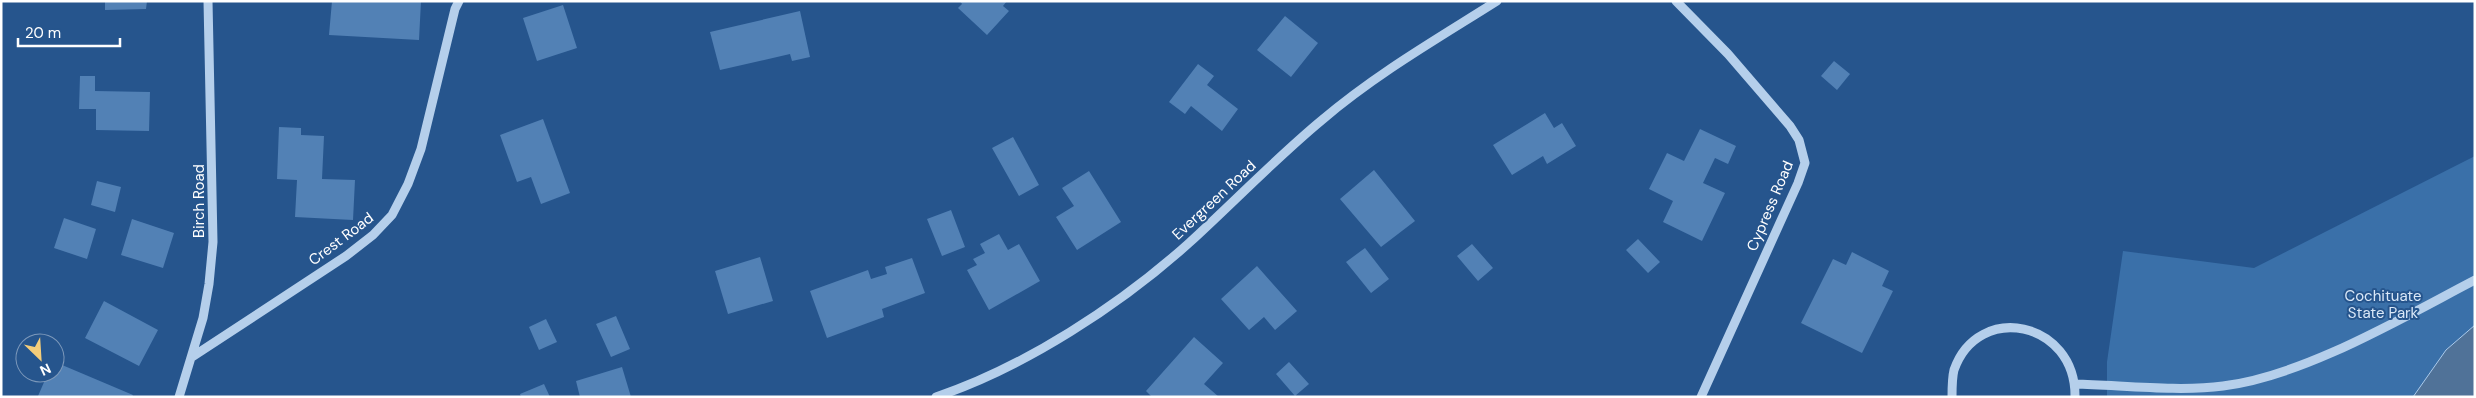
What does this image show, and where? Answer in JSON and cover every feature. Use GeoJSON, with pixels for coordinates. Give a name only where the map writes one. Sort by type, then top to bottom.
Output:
{"type":"FeatureCollection","features":[{"type":"Feature","properties":{"kind":"street","name":"Birch Road"},"geometry":{"type":"LineString","coordinates":[[179,397],[192,357],[210,284],[213,242],[208,1]]}},
{"type":"Feature","properties":{"kind":"street","name":"Crest Road"},"geometry":{"type":"LineString","coordinates":[[192,357],[346,256],[373,235],[392,215],[408,184],[421,149],[455,9],[459,1]]}},
{"type":"Feature","properties":{"kind":"street","name":"Evergreen Road"},"geometry":{"type":"LineString","coordinates":[[936,397],[991,376],[1024,358],[1129,292],[1189,243],[1321,120],[1356,92],[1396,64],[1497,1]]}},
{"type":"Feature","properties":{"kind":"street","name":"Cypress Road"},"geometry":{"type":"LineString","coordinates":[[1676,1],[1728,54],[1790,126],[1799,140],[1805,163],[1798,183],[1701,397]]}},
{"type":"Feature","properties":{"kind":"street"},"geometry":{"type":"LineString","coordinates":[[2075,384],[2192,388],[2222,387],[2245,383],[2274,375],[2341,347],[2475,280]]}},
{"type":"Feature","properties":{"kind":"street"},"geometry":{"type":"LineString","coordinates":[[1952,397],[1953,372],[1961,354],[1982,336],[1994,330],[2014,327],[2035,331],[2053,342],[2066,357],[2075,384],[2074,397]]}},
{"type":"Feature","properties":{"kind":"green space","name":"Cochituate State Park"},"geometry":{"type":"Polygon","coordinates":[[[2475,156],[2475,397],[2107,397],[2107,362],[2123,251],[2254,268],[2475,156]]]}},
{"type":"Feature","properties":{"kind":"shaded area"},"geometry":{"type":"Polygon","coordinates":[[[2475,325],[2475,397],[2413,397],[2446,350],[2475,325]]]}},
{"type":"Feature","properties":{"kind":"building"},"geometry":{"type":"Polygon","coordinates":[[[105,1],[147,1],[146,9],[105,10],[105,1]]]}},
{"type":"Feature","properties":{"kind":"building"},"geometry":{"type":"Polygon","coordinates":[[[332,1],[421,1],[419,40],[329,35],[332,1]]]}},
{"type":"Feature","properties":{"kind":"building"},"geometry":{"type":"Polygon","coordinates":[[[960,1],[1007,1],[1003,6],[1009,11],[987,35],[958,8],[962,4],[960,1]]]}},
{"type":"Feature","properties":{"kind":"building"},"geometry":{"type":"Polygon","coordinates":[[[563,5],[577,48],[537,61],[523,18],[563,5]]]}},
{"type":"Feature","properties":{"kind":"building"},"geometry":{"type":"Polygon","coordinates":[[[800,11],[810,57],[792,61],[790,54],[720,70],[710,32],[800,11]]]}},
{"type":"Feature","properties":{"kind":"building"},"geometry":{"type":"Polygon","coordinates":[[[1285,16],[1318,43],[1291,77],[1257,50],[1285,16]]]}},
{"type":"Feature","properties":{"kind":"building"},"geometry":{"type":"Polygon","coordinates":[[[1834,61],[1850,74],[1837,90],[1821,76],[1834,61]]]}},
{"type":"Feature","properties":{"kind":"building"},"geometry":{"type":"Polygon","coordinates":[[[1198,64],[1214,76],[1207,85],[1238,109],[1222,131],[1191,106],[1185,114],[1169,102],[1198,64]]]}},
{"type":"Feature","properties":{"kind":"building"},"geometry":{"type":"Polygon","coordinates":[[[80,76],[95,76],[95,91],[150,92],[149,131],[96,130],[96,109],[79,109],[80,76]]]}},
{"type":"Feature","properties":{"kind":"building"},"geometry":{"type":"Polygon","coordinates":[[[1545,113],[1554,128],[1562,123],[1576,146],[1547,164],[1543,156],[1512,175],[1493,145],[1545,113]]]}},
{"type":"Feature","properties":{"kind":"building"},"geometry":{"type":"Polygon","coordinates":[[[543,119],[570,193],[541,204],[531,177],[517,182],[500,135],[543,119]]]}},
{"type":"Feature","properties":{"kind":"building"},"geometry":{"type":"Polygon","coordinates":[[[279,127],[301,128],[301,135],[324,136],[322,179],[355,180],[353,220],[295,217],[297,180],[277,179],[279,127]]]}},
{"type":"Feature","properties":{"kind":"building"},"geometry":{"type":"Polygon","coordinates":[[[1700,129],[1736,146],[1728,164],[1715,158],[1703,183],[1725,193],[1702,241],[1663,222],[1673,201],[1649,189],[1667,153],[1684,161],[1700,129]]]}},
{"type":"Feature","properties":{"kind":"building"},"geometry":{"type":"Polygon","coordinates":[[[1013,137],[1039,185],[1019,196],[992,148],[1013,137]]]}},
{"type":"Feature","properties":{"kind":"building"},"geometry":{"type":"Polygon","coordinates":[[[1374,170],[1415,221],[1381,247],[1340,199],[1374,170]]]}},
{"type":"Feature","properties":{"kind":"building"},"geometry":{"type":"Polygon","coordinates":[[[1089,171],[1121,222],[1077,250],[1056,217],[1074,206],[1062,188],[1089,171]]]}},
{"type":"Feature","properties":{"kind":"building"},"geometry":{"type":"Polygon","coordinates":[[[97,181],[121,187],[115,212],[91,205],[97,181]]]}},
{"type":"Feature","properties":{"kind":"building"},"geometry":{"type":"Polygon","coordinates":[[[951,210],[965,247],[942,256],[927,219],[951,210]]]}},
{"type":"Feature","properties":{"kind":"building"},"geometry":{"type":"Polygon","coordinates":[[[64,218],[96,229],[87,259],[54,248],[64,218]]]}},
{"type":"Feature","properties":{"kind":"building"},"geometry":{"type":"Polygon","coordinates":[[[132,219],[174,233],[163,268],[121,255],[132,219]]]}},
{"type":"Feature","properties":{"kind":"building"},"geometry":{"type":"Polygon","coordinates":[[[999,234],[1008,250],[1019,244],[1040,281],[989,310],[967,270],[977,265],[973,259],[985,253],[980,244],[999,234]]]}},
{"type":"Feature","properties":{"kind":"building"},"geometry":{"type":"Polygon","coordinates":[[[1638,239],[1660,262],[1648,273],[1626,250],[1638,239]]]}},
{"type":"Feature","properties":{"kind":"building"},"geometry":{"type":"Polygon","coordinates":[[[1472,244],[1493,268],[1478,281],[1457,256],[1472,244]]]}},
{"type":"Feature","properties":{"kind":"building"},"geometry":{"type":"Polygon","coordinates":[[[1365,248],[1389,279],[1371,293],[1346,262],[1365,248]]]}},
{"type":"Feature","properties":{"kind":"building"},"geometry":{"type":"Polygon","coordinates":[[[1852,252],[1889,271],[1882,286],[1893,291],[1862,353],[1801,323],[1833,259],[1846,265],[1852,252]]]}},
{"type":"Feature","properties":{"kind":"building"},"geometry":{"type":"Polygon","coordinates":[[[760,257],[773,301],[728,314],[715,271],[760,257]]]}},
{"type":"Feature","properties":{"kind":"building"},"geometry":{"type":"Polygon","coordinates":[[[912,258],[925,293],[882,309],[884,317],[827,338],[810,291],[868,270],[871,279],[887,274],[885,267],[912,258]]]}},
{"type":"Feature","properties":{"kind":"building"},"geometry":{"type":"Polygon","coordinates":[[[1257,266],[1297,311],[1275,330],[1264,317],[1249,330],[1221,299],[1257,266]]]}},
{"type":"Feature","properties":{"kind":"building"},"geometry":{"type":"Polygon","coordinates":[[[104,301],[158,330],[139,366],[85,338],[104,301]]]}},
{"type":"Feature","properties":{"kind":"building"},"geometry":{"type":"Polygon","coordinates":[[[616,316],[630,349],[611,357],[596,324],[616,316]]]}},
{"type":"Feature","properties":{"kind":"building"},"geometry":{"type":"Polygon","coordinates":[[[546,319],[557,342],[539,350],[529,327],[546,319]]]}},
{"type":"Feature","properties":{"kind":"building"},"geometry":{"type":"Polygon","coordinates":[[[1194,337],[1223,363],[1204,384],[1219,397],[1152,397],[1146,391],[1194,337]]]}},
{"type":"Feature","properties":{"kind":"building"},"geometry":{"type":"Polygon","coordinates":[[[1289,362],[1309,384],[1295,396],[1276,374],[1289,362]]]}},
{"type":"Feature","properties":{"kind":"building"},"geometry":{"type":"Polygon","coordinates":[[[65,366],[133,395],[132,397],[38,396],[44,383],[65,383],[65,366]]]}},
{"type":"Feature","properties":{"kind":"building"},"geometry":{"type":"Polygon","coordinates":[[[622,367],[631,397],[580,397],[576,381],[622,367]]]}},
{"type":"Feature","properties":{"kind":"building"},"geometry":{"type":"Polygon","coordinates":[[[544,384],[550,397],[521,397],[520,394],[544,384]]]}}]}
